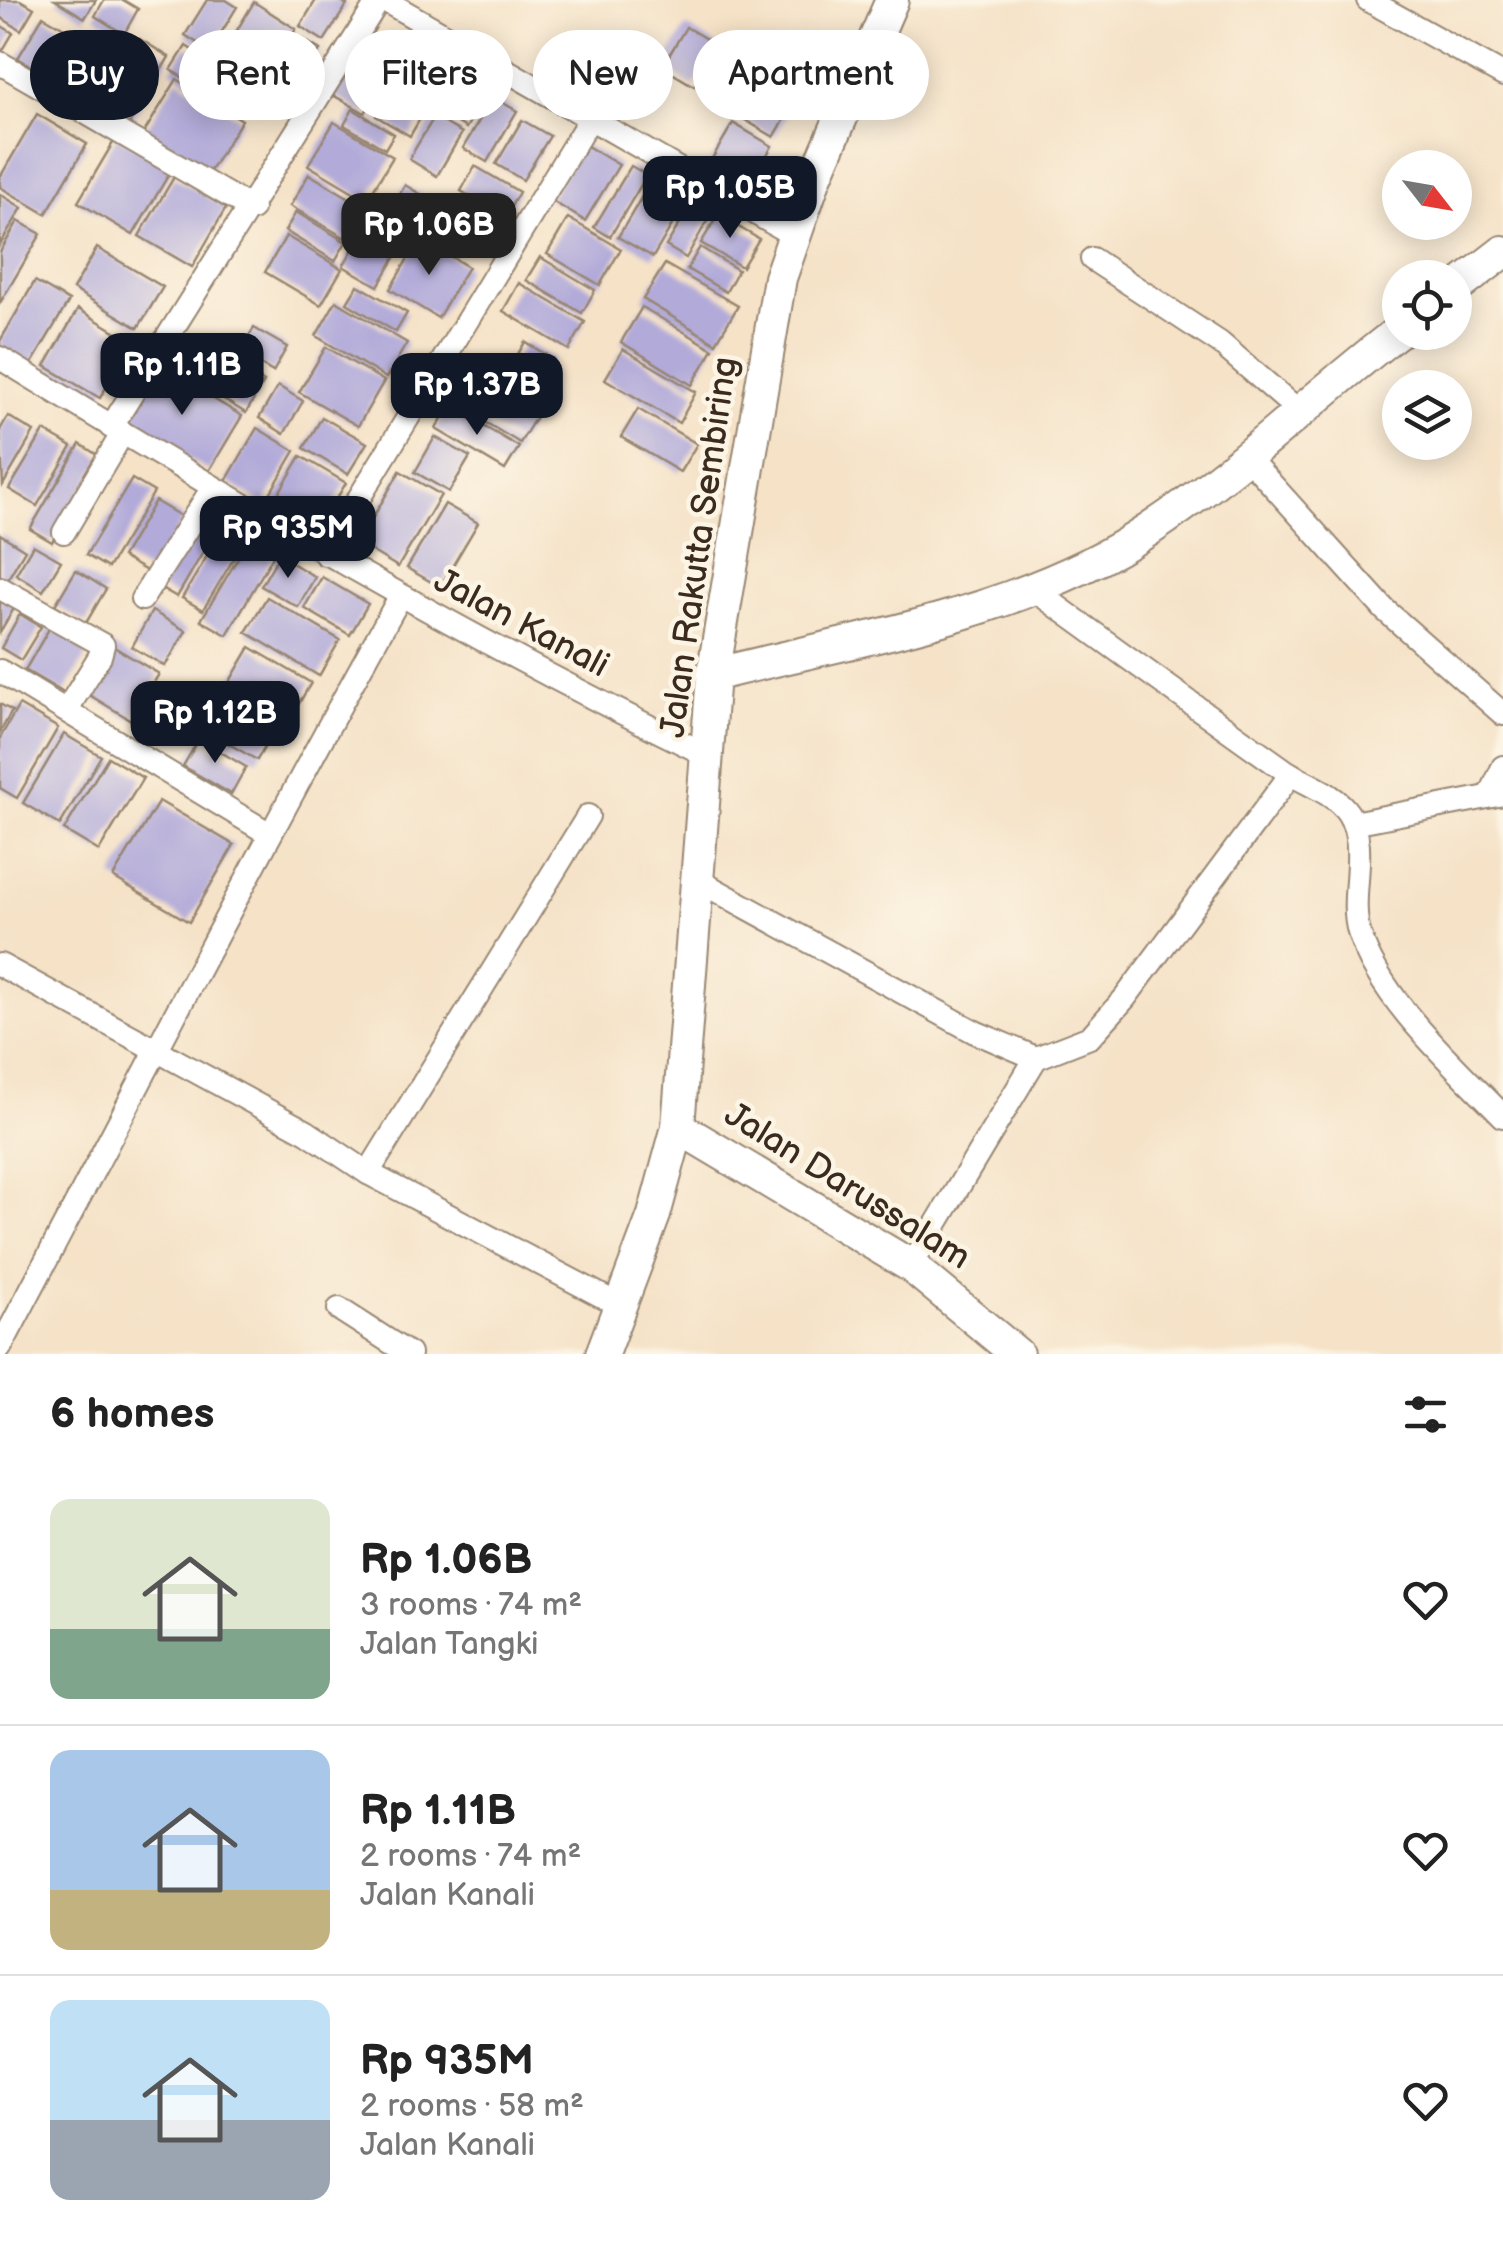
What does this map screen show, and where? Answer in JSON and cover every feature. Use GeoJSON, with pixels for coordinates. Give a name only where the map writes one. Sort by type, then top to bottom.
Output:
{"type":"FeatureCollection","features":[{"type":"Feature","properties":{"kind":"main road","name":"Jalan Rakutta Sembiring"},"geometry":{"type":"LineString","coordinates":[[602,1354],[654,1215],[678,1127],[712,674],[780,278],[892,0]]}},
{"type":"Feature","properties":{"kind":"main road"},"geometry":{"type":"LineString","coordinates":[[1472,275],[1503,252]]}},
{"type":"Feature","properties":{"kind":"main road"},"geometry":{"type":"LineString","coordinates":[[712,674],[1033,589],[1148,531],[1248,458],[1382,345]]}},
{"type":"Feature","properties":{"kind":"main road","name":"Jalan Darussalam"},"geometry":{"type":"LineString","coordinates":[[678,1127],[912,1266],[1017,1354]]}},
{"type":"Feature","properties":{"kind":"street"},"geometry":{"type":"LineString","coordinates":[[64,532],[117,430],[381,0],[533,85]]}},
{"type":"Feature","properties":{"kind":"street"},"geometry":{"type":"LineString","coordinates":[[1384,4],[1503,75]]}},
{"type":"Feature","properties":{"kind":"street"},"geometry":{"type":"LineString","coordinates":[[0,63],[252,208]]}},
{"type":"Feature","properties":{"kind":"street"},"geometry":{"type":"LineString","coordinates":[[325,554],[589,120]]}},
{"type":"Feature","properties":{"kind":"street"},"geometry":{"type":"LineString","coordinates":[[596,120],[795,236]]}},
{"type":"Feature","properties":{"kind":"street"},"geometry":{"type":"LineString","coordinates":[[1092,260],[1220,343],[1301,413]]}},
{"type":"Feature","properties":{"kind":"street","name":"Jalan Kanali"},"geometry":{"type":"LineString","coordinates":[[0,358],[400,597],[544,676],[708,755]]}},
{"type":"Feature","properties":{"kind":"street"},"geometry":{"type":"LineString","coordinates":[[1248,458],[1385,610],[1503,714]]}},
{"type":"Feature","properties":{"kind":"street"},"geometry":{"type":"LineString","coordinates":[[142,599],[212,488]]}},
{"type":"Feature","properties":{"kind":"street"},"geometry":{"type":"LineString","coordinates":[[0,588],[102,645],[100,656],[66,711]]}},
{"type":"Feature","properties":{"kind":"street"},"geometry":{"type":"LineString","coordinates":[[1033,589],[1290,774],[1344,808],[1353,823],[1358,852],[1354,907],[1371,959],[1433,1042],[1503,1116]]}},
{"type":"Feature","properties":{"kind":"street"},"geometry":{"type":"LineString","coordinates":[[0,1348],[158,1051],[268,833],[400,597]]}},
{"type":"Feature","properties":{"kind":"street"},"geometry":{"type":"LineString","coordinates":[[0,671],[268,833]]}},
{"type":"Feature","properties":{"kind":"street"},"geometry":{"type":"LineString","coordinates":[[1353,823],[1496,795],[1503,766]]}},
{"type":"Feature","properties":{"kind":"street"},"geometry":{"type":"LineString","coordinates":[[912,1266],[1036,1058],[1090,1037],[1114,1011],[1290,774]]}},
{"type":"Feature","properties":{"kind":"street"},"geometry":{"type":"LineString","coordinates":[[368,1173],[588,816]]}},
{"type":"Feature","properties":{"kind":"street"},"geometry":{"type":"LineString","coordinates":[[698,881],[975,1032],[1036,1058]]}},
{"type":"Feature","properties":{"kind":"street"},"geometry":{"type":"LineString","coordinates":[[0,966],[308,1132],[368,1173],[619,1305]]}},
{"type":"Feature","properties":{"kind":"street"},"geometry":{"type":"LineString","coordinates":[[339,1309],[409,1354]]}},
{"type":"Feature","properties":{"kind":"building"},"geometry":{"type":"Polygon","coordinates":[[[0,0],[20,0],[34,8],[21,30],[0,17],[0,0]]]}},
{"type":"Feature","properties":{"kind":"building"},"geometry":{"type":"Polygon","coordinates":[[[55,0],[96,0],[85,18],[55,0]]]}},
{"type":"Feature","properties":{"kind":"building"},"geometry":{"type":"Polygon","coordinates":[[[104,0],[123,0],[138,9],[126,30],[118,30],[95,16],[104,0]]]}},
{"type":"Feature","properties":{"kind":"building"},"geometry":{"type":"Polygon","coordinates":[[[207,0],[226,0],[237,7],[223,30],[188,30],[207,0]]]}},
{"type":"Feature","properties":{"kind":"building"},"geometry":{"type":"Polygon","coordinates":[[[316,0],[339,0],[347,5],[325,39],[325,30],[300,26],[316,0]]]}},
{"type":"Feature","properties":{"kind":"building"},"geometry":{"type":"Polygon","coordinates":[[[254,2],[296,29],[295,30],[237,30],[254,2]]]}},
{"type":"Feature","properties":{"kind":"building"},"geometry":{"type":"Polygon","coordinates":[[[43,16],[68,30],[35,30],[43,16]]]}},
{"type":"Feature","properties":{"kind":"building"},"geometry":{"type":"Polygon","coordinates":[[[0,25],[13,33],[0,55],[0,25]]]}},
{"type":"Feature","properties":{"kind":"building"},"geometry":{"type":"Polygon","coordinates":[[[686,27],[693,31],[693,85],[673,74],[673,49],[686,27]]]}},
{"type":"Feature","properties":{"kind":"building"},"geometry":{"type":"Polygon","coordinates":[[[30,38],[30,65],[18,58],[30,38]]]}},
{"type":"Feature","properties":{"kind":"building"},"geometry":{"type":"Polygon","coordinates":[[[159,51],[169,57],[159,74],[159,51]]]}},
{"type":"Feature","properties":{"kind":"building"},"geometry":{"type":"Polygon","coordinates":[[[179,57],[179,75],[171,70],[179,57]]]}},
{"type":"Feature","properties":{"kind":"building"},"geometry":{"type":"Polygon","coordinates":[[[345,70],[345,102],[331,94],[345,70]]]}},
{"type":"Feature","properties":{"kind":"building"},"geometry":{"type":"Polygon","coordinates":[[[177,79],[179,120],[242,120],[208,174],[143,134],[152,120],[159,120],[159,108],[177,79]]]}},
{"type":"Feature","properties":{"kind":"building"},"geometry":{"type":"Polygon","coordinates":[[[33,120],[47,120],[87,144],[46,214],[0,187],[0,177],[33,120]]]}},
{"type":"Feature","properties":{"kind":"building"},"geometry":{"type":"Polygon","coordinates":[[[347,120],[371,120],[394,134],[385,149],[344,125],[347,120]]]}},
{"type":"Feature","properties":{"kind":"building"},"geometry":{"type":"Polygon","coordinates":[[[383,120],[419,120],[410,136],[383,120]]]}},
{"type":"Feature","properties":{"kind":"building"},"geometry":{"type":"Polygon","coordinates":[[[432,120],[462,133],[437,176],[409,159],[432,120]]]}},
{"type":"Feature","properties":{"kind":"building"},"geometry":{"type":"Polygon","coordinates":[[[453,120],[471,120],[466,128],[453,120]]]}},
{"type":"Feature","properties":{"kind":"building"},"geometry":{"type":"Polygon","coordinates":[[[479,120],[512,120],[487,162],[463,148],[479,120]]]}},
{"type":"Feature","properties":{"kind":"building"},"geometry":{"type":"Polygon","coordinates":[[[522,120],[550,136],[523,180],[496,164],[522,120]]]}},
{"type":"Feature","properties":{"kind":"building"},"geometry":{"type":"Polygon","coordinates":[[[745,120],[784,120],[774,137],[745,120]]]}},
{"type":"Feature","properties":{"kind":"building"},"geometry":{"type":"Polygon","coordinates":[[[334,122],[393,157],[367,200],[308,165],[334,122]]]}},
{"type":"Feature","properties":{"kind":"building"},"geometry":{"type":"Polygon","coordinates":[[[733,123],[772,146],[750,185],[710,162],[733,123]]]}},
{"type":"Feature","properties":{"kind":"building"},"geometry":{"type":"Polygon","coordinates":[[[117,136],[172,169],[133,235],[78,202],[117,136]]]}},
{"type":"Feature","properties":{"kind":"building"},"geometry":{"type":"Polygon","coordinates":[[[582,143],[619,165],[585,221],[549,199],[582,143]]]}},
{"type":"Feature","properties":{"kind":"building"},"geometry":{"type":"Polygon","coordinates":[[[475,166],[519,192],[505,217],[461,191],[475,166]]]}},
{"type":"Feature","properties":{"kind":"building"},"geometry":{"type":"Polygon","coordinates":[[[631,166],[647,175],[610,237],[594,227],[631,166]]]}},
{"type":"Feature","properties":{"kind":"building"},"geometry":{"type":"Polygon","coordinates":[[[309,174],[373,212],[354,243],[290,206],[309,174]]]}},
{"type":"Feature","properties":{"kind":"building"},"geometry":{"type":"Polygon","coordinates":[[[174,177],[226,208],[192,267],[139,236],[174,177]]]}},
{"type":"Feature","properties":{"kind":"building"},"geometry":{"type":"Polygon","coordinates":[[[653,178],[688,198],[653,257],[618,237],[653,178]]]}},
{"type":"Feature","properties":{"kind":"building"},"geometry":{"type":"Polygon","coordinates":[[[405,185],[459,217],[442,244],[389,212],[405,185]]]}},
{"type":"Feature","properties":{"kind":"building"},"geometry":{"type":"Polygon","coordinates":[[[0,194],[22,208],[0,245],[0,194]]]}},
{"type":"Feature","properties":{"kind":"building"},"geometry":{"type":"Polygon","coordinates":[[[694,200],[713,211],[686,258],[666,246],[694,200]]]}},
{"type":"Feature","properties":{"kind":"building"},"geometry":{"type":"Polygon","coordinates":[[[376,210],[411,231],[378,286],[343,266],[376,210]]]}},
{"type":"Feature","properties":{"kind":"building"},"geometry":{"type":"Polygon","coordinates":[[[296,212],[346,242],[335,261],[285,231],[296,212]]]}},
{"type":"Feature","properties":{"kind":"building"},"geometry":{"type":"Polygon","coordinates":[[[718,215],[759,239],[742,267],[701,243],[718,215]]]}},
{"type":"Feature","properties":{"kind":"building"},"geometry":{"type":"Polygon","coordinates":[[[568,218],[621,249],[600,285],[547,254],[568,218]]]}},
{"type":"Feature","properties":{"kind":"building"},"geometry":{"type":"Polygon","coordinates":[[[18,221],[41,234],[0,303],[0,252],[18,221]]]}},
{"type":"Feature","properties":{"kind":"building"},"geometry":{"type":"Polygon","coordinates":[[[286,236],[342,269],[321,305],[265,272],[286,236]]]}},
{"type":"Feature","properties":{"kind":"building"},"geometry":{"type":"Polygon","coordinates":[[[420,238],[468,267],[438,318],[390,289],[420,238]]]}},
{"type":"Feature","properties":{"kind":"building"},"geometry":{"type":"Polygon","coordinates":[[[700,247],[738,270],[726,292],[687,269],[700,247]]]}},
{"type":"Feature","properties":{"kind":"building"},"geometry":{"type":"Polygon","coordinates":[[[97,248],[163,287],[138,328],[73,289],[97,248]]]}},
{"type":"Feature","properties":{"kind":"building"},"geometry":{"type":"Polygon","coordinates":[[[540,257],[595,290],[582,313],[526,280],[540,257]]]}},
{"type":"Feature","properties":{"kind":"building"},"geometry":{"type":"Polygon","coordinates":[[[665,264],[738,306],[716,343],[643,299],[665,264]]]}},
{"type":"Feature","properties":{"kind":"building"},"geometry":{"type":"Polygon","coordinates":[[[35,281],[69,301],[31,365],[0,346],[0,341],[35,281]]]}},
{"type":"Feature","properties":{"kind":"building"},"geometry":{"type":"Polygon","coordinates":[[[519,283],[585,322],[569,350],[503,311],[519,283]]]}},
{"type":"Feature","properties":{"kind":"building"},"geometry":{"type":"Polygon","coordinates":[[[358,285],[407,313],[396,332],[347,303],[358,285]]]}},
{"type":"Feature","properties":{"kind":"building"},"geometry":{"type":"Polygon","coordinates":[[[336,301],[407,343],[386,378],[316,336],[336,301]]]}},
{"type":"Feature","properties":{"kind":"building"},"geometry":{"type":"Polygon","coordinates":[[[642,307],[713,349],[692,385],[621,342],[642,307]]]}},
{"type":"Feature","properties":{"kind":"building"},"geometry":{"type":"Polygon","coordinates":[[[78,309],[133,342],[100,398],[45,366],[78,309]]]}},
{"type":"Feature","properties":{"kind":"building"},"geometry":{"type":"Polygon","coordinates":[[[254,328],[287,347],[273,372],[239,352],[254,328]]]}},
{"type":"Feature","properties":{"kind":"building"},"geometry":{"type":"Polygon","coordinates":[[[188,337],[264,382],[246,413],[171,368],[188,337]]]}},
{"type":"Feature","properties":{"kind":"building"},"geometry":{"type":"Polygon","coordinates":[[[525,342],[553,359],[533,393],[505,376],[525,342]]]}},
{"type":"Feature","properties":{"kind":"building"},"geometry":{"type":"Polygon","coordinates":[[[326,347],[384,381],[358,426],[299,392],[326,347]]]}},
{"type":"Feature","properties":{"kind":"building"},"geometry":{"type":"Polygon","coordinates":[[[623,349],[696,392],[679,423],[605,379],[623,349]]]}},
{"type":"Feature","properties":{"kind":"building"},"geometry":{"type":"Polygon","coordinates":[[[155,364],[242,416],[209,471],[123,420],[155,364]]]}},
{"type":"Feature","properties":{"kind":"building"},"geometry":{"type":"Polygon","coordinates":[[[473,366],[542,407],[520,443],[451,402],[473,366]]]}},
{"type":"Feature","properties":{"kind":"building"},"geometry":{"type":"Polygon","coordinates":[[[278,386],[303,401],[284,434],[259,418],[278,386]]]}},
{"type":"Feature","properties":{"kind":"building"},"geometry":{"type":"Polygon","coordinates":[[[449,406],[519,447],[505,470],[436,429],[449,406]]]}},
{"type":"Feature","properties":{"kind":"building"},"geometry":{"type":"Polygon","coordinates":[[[638,409],[697,444],[680,472],[621,437],[638,409]]]}},
{"type":"Feature","properties":{"kind":"building"},"geometry":{"type":"Polygon","coordinates":[[[8,416],[34,432],[3,485],[0,430],[8,416]]]}},
{"type":"Feature","properties":{"kind":"building"},"geometry":{"type":"Polygon","coordinates":[[[322,417],[367,443],[348,474],[304,448],[322,417]]]}},
{"type":"Feature","properties":{"kind":"building"},"geometry":{"type":"Polygon","coordinates":[[[257,428],[295,451],[264,504],[226,481],[257,428]]]}},
{"type":"Feature","properties":{"kind":"building"},"geometry":{"type":"Polygon","coordinates":[[[44,431],[72,447],[37,506],[9,489],[44,431]]]}},
{"type":"Feature","properties":{"kind":"building"},"geometry":{"type":"Polygon","coordinates":[[[435,437],[470,457],[449,492],[415,472],[435,437]]]}},
{"type":"Feature","properties":{"kind":"building"},"geometry":{"type":"Polygon","coordinates":[[[80,444],[102,458],[52,542],[30,529],[80,444]]]}},
{"type":"Feature","properties":{"kind":"building"},"geometry":{"type":"Polygon","coordinates":[[[301,456],[346,483],[319,528],[274,501],[301,456]]]}},
{"type":"Feature","properties":{"kind":"building"},"geometry":{"type":"Polygon","coordinates":[[[400,471],[441,495],[398,567],[358,543],[400,471]]]}},
{"type":"Feature","properties":{"kind":"building"},"geometry":{"type":"Polygon","coordinates":[[[132,479],[154,492],[108,568],[86,555],[132,479]]]}},
{"type":"Feature","properties":{"kind":"building"},"geometry":{"type":"Polygon","coordinates":[[[155,501],[184,518],[152,574],[122,557],[155,501]]]}},
{"type":"Feature","properties":{"kind":"building"},"geometry":{"type":"Polygon","coordinates":[[[445,504],[478,523],[440,587],[407,568],[445,504]]]}},
{"type":"Feature","properties":{"kind":"building"},"geometry":{"type":"Polygon","coordinates":[[[193,521],[214,533],[177,597],[156,585],[193,521]]]}},
{"type":"Feature","properties":{"kind":"building"},"geometry":{"type":"Polygon","coordinates":[[[0,534],[25,550],[6,582],[0,579],[0,534]]]}},
{"type":"Feature","properties":{"kind":"building"},"geometry":{"type":"Polygon","coordinates":[[[219,536],[240,548],[203,610],[182,598],[219,536]]]}},
{"type":"Feature","properties":{"kind":"building"},"geometry":{"type":"Polygon","coordinates":[[[248,541],[273,556],[227,635],[201,620],[248,541]]]}},
{"type":"Feature","properties":{"kind":"building"},"geometry":{"type":"Polygon","coordinates":[[[33,545],[61,561],[43,591],[16,574],[33,545]]]}},
{"type":"Feature","properties":{"kind":"building"},"geometry":{"type":"Polygon","coordinates":[[[279,555],[315,577],[298,607],[261,586],[279,555]]]}},
{"type":"Feature","properties":{"kind":"building"},"geometry":{"type":"Polygon","coordinates":[[[76,570],[106,589],[86,623],[55,605],[76,570]]]}},
{"type":"Feature","properties":{"kind":"building"},"geometry":{"type":"Polygon","coordinates":[[[322,577],[368,604],[350,635],[304,608],[322,577]]]}},
{"type":"Feature","properties":{"kind":"building"},"geometry":{"type":"Polygon","coordinates":[[[0,595],[16,605],[0,632],[0,595]]]}},
{"type":"Feature","properties":{"kind":"building"},"geometry":{"type":"Polygon","coordinates":[[[267,597],[340,640],[319,676],[246,632],[267,597]]]}},
{"type":"Feature","properties":{"kind":"building"},"geometry":{"type":"Polygon","coordinates":[[[152,611],[186,631],[165,666],[132,647],[152,611]]]}},
{"type":"Feature","properties":{"kind":"building"},"geometry":{"type":"Polygon","coordinates":[[[20,614],[41,627],[21,660],[1,648],[20,614]]]}},
{"type":"Feature","properties":{"kind":"building"},"geometry":{"type":"Polygon","coordinates":[[[50,627],[90,650],[64,693],[25,670],[50,627]]]}},
{"type":"Feature","properties":{"kind":"building"},"geometry":{"type":"Polygon","coordinates":[[[109,644],[159,674],[131,720],[81,690],[109,644]]]}},
{"type":"Feature","properties":{"kind":"building"},"geometry":{"type":"Polygon","coordinates":[[[250,647],[311,683],[291,717],[230,681],[250,647]]]}},
{"type":"Feature","properties":{"kind":"building"},"geometry":{"type":"Polygon","coordinates":[[[225,690],[279,722],[257,760],[203,729],[225,690]]]}},
{"type":"Feature","properties":{"kind":"building"},"geometry":{"type":"Polygon","coordinates":[[[0,704],[12,711],[0,732],[0,704]]]}},
{"type":"Feature","properties":{"kind":"building"},"geometry":{"type":"Polygon","coordinates":[[[19,705],[58,728],[17,798],[0,788],[0,738],[19,705]]]}},
{"type":"Feature","properties":{"kind":"building"},"geometry":{"type":"Polygon","coordinates":[[[64,734],[101,756],[60,825],[23,803],[64,734]]]}},
{"type":"Feature","properties":{"kind":"building"},"geometry":{"type":"Polygon","coordinates":[[[199,739],[246,767],[231,794],[183,766],[199,739]]]}},
{"type":"Feature","properties":{"kind":"building"},"geometry":{"type":"Polygon","coordinates":[[[108,757],[143,778],[99,851],[64,830],[108,757]]]}},
{"type":"Feature","properties":{"kind":"building"},"geometry":{"type":"Polygon","coordinates":[[[159,801],[234,845],[189,922],[113,877],[159,801]]]}}]}
